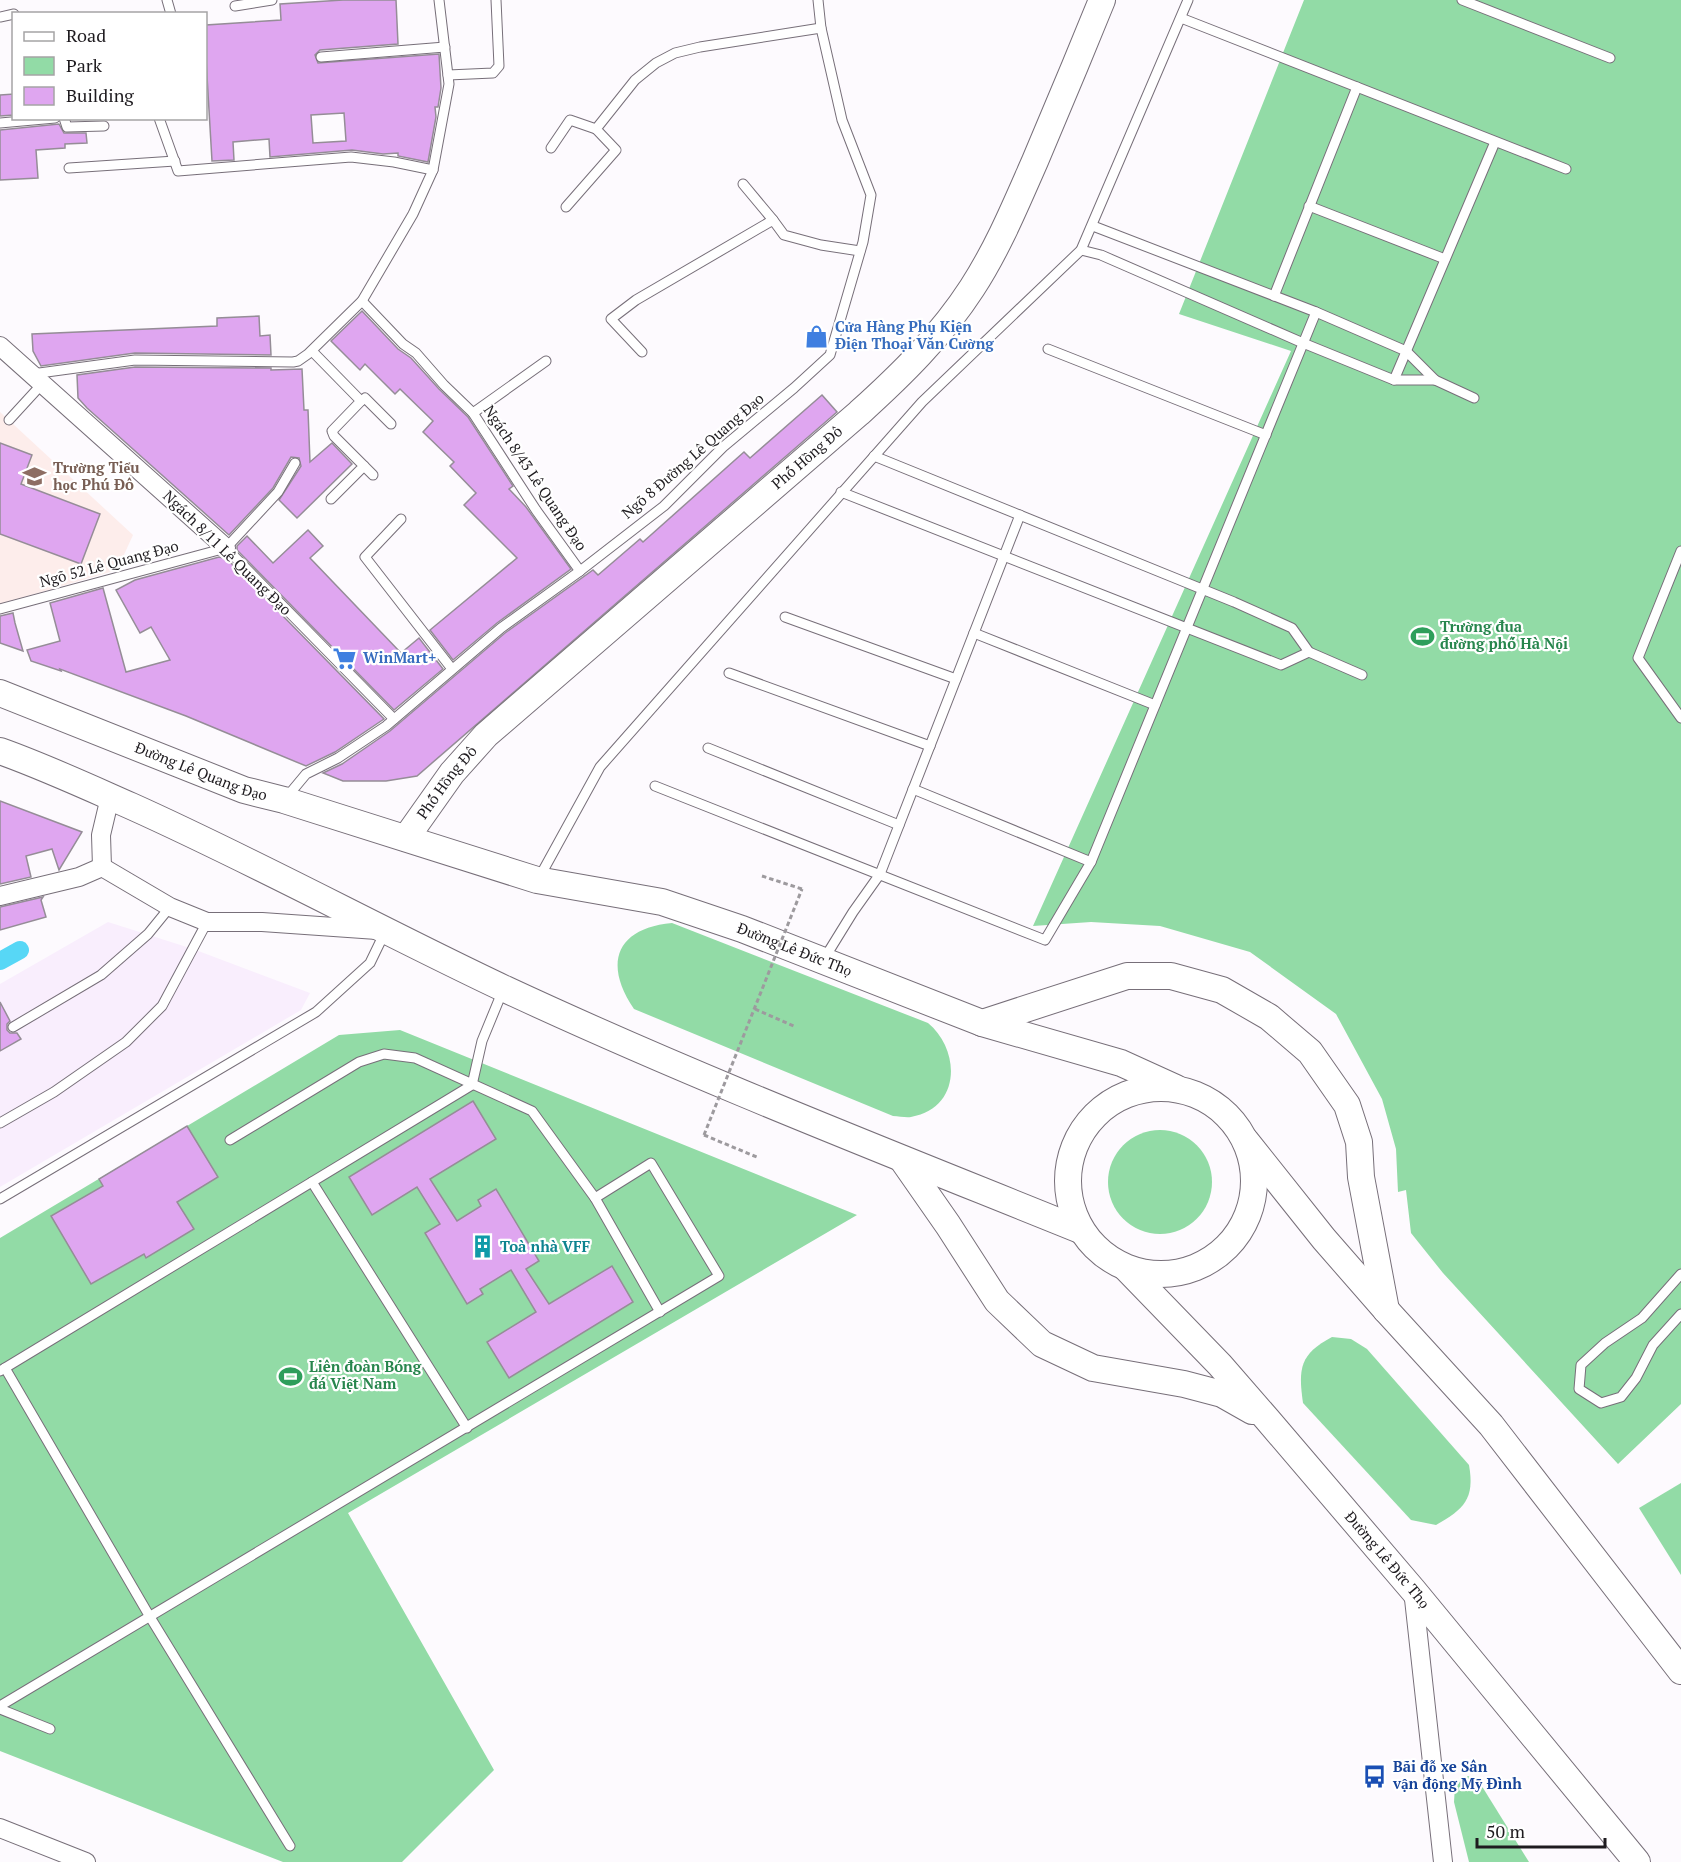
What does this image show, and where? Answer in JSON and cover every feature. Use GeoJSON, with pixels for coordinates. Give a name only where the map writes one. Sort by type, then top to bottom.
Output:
{"type":"FeatureCollection","features":[{"type":"Feature","properties":{"kind":"main road","name":"Phố Hồng Đô"},"geometry":{"type":"LineString","coordinates":[[406,838],[452,773],[486,735],[859,413],[904,372],[939,334],[972,288],[995,249],[1102,0]]}},
{"type":"Feature","properties":{"kind":"main road","name":"Đường Lê Quang Đạo"},"geometry":{"type":"LineString","coordinates":[[0,693],[244,790],[406,838]]}},
{"type":"Feature","properties":{"kind":"main road"},"geometry":{"type":"LineString","coordinates":[[0,751],[40,766],[220,847],[504,988],[779,1109],[1080,1230]]}},
{"type":"Feature","properties":{"kind":"main road","name":"Đường Lê Đức Thọ"},"geometry":{"type":"LineString","coordinates":[[406,838],[537,880],[662,902],[742,929],[982,1023],[1121,1063],[1176,1088]]}},
{"type":"Feature","properties":{"kind":"main road"},"geometry":{"type":"LineString","coordinates":[[982,1023],[1127,976],[1171,976],[1222,990],[1269,1017],[1310,1052],[1347,1105],[1359,1143],[1361,1177],[1386,1310]]}},
{"type":"Feature","properties":{"kind":"main road"},"geometry":{"type":"LineString","coordinates":[[1246,1141],[1254,1171],[1252,1203],[1239,1232],[1217,1255],[1189,1270],[1157,1275],[1126,1268],[1100,1253],[1080,1230],[1069,1202],[1067,1172],[1075,1142],[1092,1117],[1116,1098],[1145,1088],[1176,1088],[1205,1097],[1229,1116],[1246,1141],[1324,1239],[1491,1425],[1681,1671]]}},
{"type":"Feature","properties":{"kind":"main road"},"geometry":{"type":"LineString","coordinates":[[902,1159],[997,1301],[1042,1344],[1093,1368],[1184,1384],[1222,1394],[1267,1419]]}},
{"type":"Feature","properties":{"kind":"main road","name":"Đường Lê Đức Thọ"},"geometry":{"type":"LineString","coordinates":[[1126,1268],[1220,1365],[1267,1419],[1413,1590],[1637,1862]]}},
{"type":"Feature","properties":{"kind":"street","name":"Ngách 8/11 Lê Quang Đạo"},"geometry":{"type":"LineString","coordinates":[[0,346],[226,548]]}},
{"type":"Feature","properties":{"kind":"street"},"geometry":{"type":"LineString","coordinates":[[102,867],[101,835],[110,797]]}},
{"type":"Feature","properties":{"kind":"street"},"geometry":{"type":"LineString","coordinates":[[0,896],[79,877],[102,867]]}},
{"type":"Feature","properties":{"kind":"street"},"geometry":{"type":"LineString","coordinates":[[102,867],[170,907],[207,922],[262,922],[387,930]]}},
{"type":"Feature","properties":{"kind":"street"},"geometry":{"type":"LineString","coordinates":[[1413,1590],[1443,1862]]}},
{"type":"Feature","properties":{"kind":"street"},"geometry":{"type":"LineString","coordinates":[[0,1828],[86,1862]]}},
{"type":"Feature","properties":{"kind":"lane"},"geometry":{"type":"LineString","coordinates":[[235,6],[272,0]]}},
{"type":"Feature","properties":{"kind":"lane"},"geometry":{"type":"LineString","coordinates":[[9,420],[37,379],[135,360],[293,362],[312,351],[362,301],[413,214],[433,170],[449,84],[439,0]]}},
{"type":"Feature","properties":{"kind":"lane"},"geometry":{"type":"LineString","coordinates":[[448,75],[493,74],[500,66],[496,0]]}},
{"type":"Feature","properties":{"kind":"lane","name":"Ngõ 8 Đường Lê Quang Đạo"},"geometry":{"type":"LineString","coordinates":[[284,800],[306,774],[338,758],[394,719],[501,628],[664,506],[723,447],[830,355],[860,251],[871,195],[842,120],[821,28],[818,0]]}},
{"type":"Feature","properties":{"kind":"lane"},"geometry":{"type":"LineString","coordinates":[[537,880],[600,766],[922,402],[1082,250],[1188,0]]}},
{"type":"Feature","properties":{"kind":"lane"},"geometry":{"type":"LineString","coordinates":[[1462,0],[1610,58]]}},
{"type":"Feature","properties":{"kind":"lane"},"geometry":{"type":"LineString","coordinates":[[1181,18],[1566,169]]}},
{"type":"Feature","properties":{"kind":"lane"},"geometry":{"type":"LineString","coordinates":[[596,129],[635,81],[656,63],[675,53],[821,28]]}},
{"type":"Feature","properties":{"kind":"lane"},"geometry":{"type":"LineString","coordinates":[[321,57],[445,47]]}},
{"type":"Feature","properties":{"kind":"lane"},"geometry":{"type":"LineString","coordinates":[[1274,296],[1357,87]]}},
{"type":"Feature","properties":{"kind":"lane"},"geometry":{"type":"LineString","coordinates":[[0,123],[33,120]]}},
{"type":"Feature","properties":{"kind":"lane"},"geometry":{"type":"LineString","coordinates":[[65,120],[68,126],[104,126]]}},
{"type":"Feature","properties":{"kind":"lane"},"geometry":{"type":"LineString","coordinates":[[160,120],[178,171],[351,157],[433,170]]}},
{"type":"Feature","properties":{"kind":"lane"},"geometry":{"type":"LineString","coordinates":[[551,148],[570,120],[596,129],[616,150],[566,207]]}},
{"type":"Feature","properties":{"kind":"lane"},"geometry":{"type":"LineString","coordinates":[[1394,380],[1495,141]]}},
{"type":"Feature","properties":{"kind":"lane"},"geometry":{"type":"LineString","coordinates":[[69,168],[175,160]]}},
{"type":"Feature","properties":{"kind":"lane"},"geometry":{"type":"LineString","coordinates":[[743,184],[784,235],[821,245],[860,251]]}},
{"type":"Feature","properties":{"kind":"lane"},"geometry":{"type":"LineString","coordinates":[[1310,206],[1445,259]]}},
{"type":"Feature","properties":{"kind":"lane"},"geometry":{"type":"LineString","coordinates":[[642,352],[611,319],[636,300],[773,220]]}},
{"type":"Feature","properties":{"kind":"lane"},"geometry":{"type":"LineString","coordinates":[[1093,226],[1316,312],[1406,351],[1436,380],[1474,398]]}},
{"type":"Feature","properties":{"kind":"lane"},"geometry":{"type":"LineString","coordinates":[[1082,250],[1101,255],[1394,380],[1436,380]]}},
{"type":"Feature","properties":{"kind":"lane","name":"Ngách 8/43 Lê Quang Đạo"},"geometry":{"type":"LineString","coordinates":[[362,301],[473,413],[536,510],[580,571]]}},
{"type":"Feature","properties":{"kind":"lane"},"geometry":{"type":"LineString","coordinates":[[655,786],[1045,940],[1091,862],[1316,312]]}},
{"type":"Feature","properties":{"kind":"lane"},"geometry":{"type":"LineString","coordinates":[[1048,349],[1266,435]]}},
{"type":"Feature","properties":{"kind":"lane"},"geometry":{"type":"LineString","coordinates":[[312,351],[361,401]]}},
{"type":"Feature","properties":{"kind":"lane"},"geometry":{"type":"LineString","coordinates":[[473,413],[546,361]]}},
{"type":"Feature","properties":{"kind":"lane"},"geometry":{"type":"LineString","coordinates":[[373,475],[334,436],[332,431],[364,398],[391,424]]}},
{"type":"Feature","properties":{"kind":"lane"},"geometry":{"type":"LineString","coordinates":[[874,456],[1203,588],[1292,628],[1309,652],[1362,675]]}},
{"type":"Feature","properties":{"kind":"lane"},"geometry":{"type":"LineString","coordinates":[[226,548],[278,492],[295,463]]}},
{"type":"Feature","properties":{"kind":"lane"},"geometry":{"type":"LineString","coordinates":[[331,499],[363,466]]}},
{"type":"Feature","properties":{"kind":"lane"},"geometry":{"type":"LineString","coordinates":[[841,492],[1281,665],[1309,652]]}},
{"type":"Feature","properties":{"kind":"lane"},"geometry":{"type":"LineString","coordinates":[[823,961],[880,874],[1020,515]]}},
{"type":"Feature","properties":{"kind":"lane"},"geometry":{"type":"LineString","coordinates":[[401,519],[365,557],[452,669]]}},
{"type":"Feature","properties":{"kind":"lane","name":"Ngõ 52 Lê Quang Đạo"},"geometry":{"type":"LineString","coordinates":[[0,609],[226,548]]}},
{"type":"Feature","properties":{"kind":"lane","name":"Ngách 8/11 Lê Quang Đạo"},"geometry":{"type":"LineString","coordinates":[[226,548],[394,719]]}},
{"type":"Feature","properties":{"kind":"lane"},"geometry":{"type":"LineString","coordinates":[[1681,551],[1638,658],[1681,718]]}},
{"type":"Feature","properties":{"kind":"lane"},"geometry":{"type":"LineString","coordinates":[[785,617],[956,679]]}},
{"type":"Feature","properties":{"kind":"lane"},"geometry":{"type":"LineString","coordinates":[[974,633],[1155,705]]}},
{"type":"Feature","properties":{"kind":"lane"},"geometry":{"type":"LineString","coordinates":[[729,672],[930,746]]}},
{"type":"Feature","properties":{"kind":"lane"},"geometry":{"type":"LineString","coordinates":[[708,748],[899,825]]}},
{"type":"Feature","properties":{"kind":"lane"},"geometry":{"type":"LineString","coordinates":[[913,789],[1091,862]]}},
{"type":"Feature","properties":{"kind":"lane"},"geometry":{"type":"LineString","coordinates":[[14,1027],[101,975],[148,934],[170,907]]}},
{"type":"Feature","properties":{"kind":"lane"},"geometry":{"type":"LineString","coordinates":[[0,1123],[54,1092],[126,1042],[162,1006],[207,922]]}},
{"type":"Feature","properties":{"kind":"lane"},"geometry":{"type":"LineString","coordinates":[[0,1199],[316,1012],[370,963],[387,930]]}},
{"type":"Feature","properties":{"kind":"lane"},"geometry":{"type":"LineString","coordinates":[[290,1846],[2,1370],[472,1085],[482,1041],[504,988]]}},
{"type":"Feature","properties":{"kind":"lane"},"geometry":{"type":"LineString","coordinates":[[230,1140],[359,1062],[384,1054],[415,1058],[532,1111],[595,1198],[660,1312]]}},
{"type":"Feature","properties":{"kind":"lane"},"geometry":{"type":"LineString","coordinates":[[0,1708],[718,1276],[651,1163],[595,1198]]}},
{"type":"Feature","properties":{"kind":"lane"},"geometry":{"type":"LineString","coordinates":[[312,1182],[467,1428]]}},
{"type":"Feature","properties":{"kind":"lane"},"geometry":{"type":"LineString","coordinates":[[1681,1274],[1642,1318],[1605,1343],[1581,1365],[1579,1389],[1601,1404],[1621,1397],[1636,1377],[1653,1345],[1681,1314]]}},
{"type":"Feature","properties":{"kind":"lane"},"geometry":{"type":"LineString","coordinates":[[0,1708],[50,1729]]}},
{"type":"Feature","properties":{"kind":"path"},"geometry":{"type":"LineString","coordinates":[[759,1158],[704,1136],[802,889],[762,876]]}},
{"type":"Feature","properties":{"kind":"path"},"geometry":{"type":"LineString","coordinates":[[754,1009],[796,1027]]}},
{"type":"Feature","properties":{"kind":"shaded area","name":"Trường Tiểu học Phú Đô"},"geometry":{"type":"Polygon","coordinates":[[[0,412],[133,535],[117,570],[0,604],[0,412]]]}},
{"type":"Feature","properties":{"kind":"shaded area"},"geometry":{"type":"Polygon","coordinates":[[[108,922],[193,949],[310,993],[301,1010],[0,1187],[0,984],[108,922]]]}},
{"type":"Feature","properties":{"kind":"green space","name":"Trường đua đường phố Hà Nội"},"geometry":{"type":"Polygon","coordinates":[[[1304,0],[1681,0],[1681,1404],[1618,1464],[1443,1273],[1411,1233],[1406,1190],[1398,1192],[1396,1149],[1382,1099],[1336,1014],[1250,952],[1160,926],[1091,922],[1033,926],[1291,351],[1179,314],[1304,0]]]}},
{"type":"Feature","properties":{"kind":"green space"},"geometry":{"type":"Polygon","coordinates":[[[672,923],[928,1023],[939,1034],[950,1062],[951,1077],[947,1091],[939,1103],[927,1112],[909,1117],[893,1116],[634,1009],[624,993],[619,977],[620,951],[638,932],[653,926],[672,923]]]}},
{"type":"Feature","properties":{"kind":"green space","name":"Liên đoàn Bóng đá Việt Nam"},"geometry":{"type":"Polygon","coordinates":[[[400,1030],[857,1215],[348,1513],[494,1770],[402,1862],[283,1862],[0,1751],[0,1238],[339,1035],[400,1030]]]}},
{"type":"Feature","properties":{"kind":"green space"},"geometry":{"type":"Polygon","coordinates":[[[1160,1130],[1180,1134],[1197,1145],[1208,1162],[1212,1182],[1208,1202],[1197,1219],[1180,1230],[1160,1234],[1140,1230],[1123,1219],[1112,1202],[1108,1182],[1112,1162],[1123,1145],[1140,1134],[1160,1130]]]}},
{"type":"Feature","properties":{"kind":"green space"},"geometry":{"type":"Polygon","coordinates":[[[1332,1337],[1351,1339],[1367,1349],[1469,1465],[1469,1495],[1454,1514],[1436,1525],[1411,1520],[1303,1403],[1301,1380],[1307,1356],[1321,1343],[1332,1337]]]}},
{"type":"Feature","properties":{"kind":"green space"},"geometry":{"type":"Polygon","coordinates":[[[1681,1483],[1681,1575],[1639,1508],[1681,1483]]]}},
{"type":"Feature","properties":{"kind":"green space"},"geometry":{"type":"Polygon","coordinates":[[[1468,1776],[1474,1778],[1483,1788],[1529,1862],[1469,1862],[1454,1802],[1455,1785],[1468,1776]]]}},
{"type":"Feature","properties":{"kind":"building"},"geometry":{"type":"Polygon","coordinates":[[[343,0],[396,0],[398,44],[320,50],[315,55],[318,63],[439,54],[441,88],[438,107],[435,107],[436,117],[428,162],[398,156],[398,153],[383,154],[352,150],[270,157],[269,139],[233,142],[234,160],[212,161],[207,76],[207,25],[281,20],[280,4],[343,0]],[[344,113],[311,115],[313,143],[346,141],[344,113]]]}},
{"type":"Feature","properties":{"kind":"building"},"geometry":{"type":"Polygon","coordinates":[[[12,94],[12,115],[0,116],[0,95],[12,94]]]}},
{"type":"Feature","properties":{"kind":"building"},"geometry":{"type":"Polygon","coordinates":[[[59,124],[64,133],[86,133],[87,143],[65,144],[65,148],[36,150],[38,178],[0,180],[0,130],[59,124]]]}},
{"type":"Feature","properties":{"kind":"building"},"geometry":{"type":"Polygon","coordinates":[[[362,311],[468,417],[513,486],[509,489],[526,507],[571,569],[497,623],[453,660],[430,630],[517,558],[464,505],[476,493],[450,466],[454,462],[423,432],[433,421],[400,389],[395,394],[365,364],[360,370],[331,341],[362,311]]]}},
{"type":"Feature","properties":{"kind":"building"},"geometry":{"type":"Polygon","coordinates":[[[259,316],[260,336],[270,335],[271,355],[135,353],[41,366],[33,351],[32,334],[217,326],[217,318],[259,316]]]}},
{"type":"Feature","properties":{"kind":"building"},"geometry":{"type":"Polygon","coordinates":[[[135,367],[302,369],[304,410],[308,410],[310,462],[332,443],[352,464],[297,518],[279,500],[301,466],[299,458],[291,457],[273,488],[229,535],[78,398],[77,375],[135,367]]]}},
{"type":"Feature","properties":{"kind":"building"},"geometry":{"type":"Polygon","coordinates":[[[822,395],[837,412],[417,776],[386,781],[343,781],[323,773],[342,764],[390,731],[505,633],[593,570],[598,575],[640,539],[643,542],[744,452],[750,458],[822,395]]]}},
{"type":"Feature","properties":{"kind":"building"},"geometry":{"type":"Polygon","coordinates":[[[0,443],[32,455],[21,484],[100,514],[81,564],[0,534],[0,443]]]}},
{"type":"Feature","properties":{"kind":"building"},"geometry":{"type":"Polygon","coordinates":[[[308,530],[323,546],[310,558],[401,653],[419,638],[443,669],[394,710],[237,550],[237,546],[247,536],[273,563],[308,530]]]}},
{"type":"Feature","properties":{"kind":"building"},"geometry":{"type":"Polygon","coordinates":[[[219,557],[227,559],[384,719],[335,752],[306,766],[186,716],[60,669],[61,671],[31,661],[27,650],[60,641],[50,603],[103,588],[126,672],[170,660],[151,627],[140,633],[116,590],[135,580],[219,557]]]}},
{"type":"Feature","properties":{"kind":"building"},"geometry":{"type":"Polygon","coordinates":[[[13,613],[23,651],[0,643],[0,616],[13,613]]]}},
{"type":"Feature","properties":{"kind":"building"},"geometry":{"type":"Polygon","coordinates":[[[0,801],[82,832],[59,870],[52,849],[26,856],[31,877],[0,884],[0,801]]]}},
{"type":"Feature","properties":{"kind":"building"},"geometry":{"type":"Polygon","coordinates":[[[43,897],[41,900],[46,917],[0,930],[0,907],[43,897]]]}},
{"type":"Feature","properties":{"kind":"building"},"geometry":{"type":"Polygon","coordinates":[[[0,1002],[10,1021],[7,1024],[7,1030],[10,1033],[17,1033],[21,1039],[0,1051],[0,1002]]]}},
{"type":"Feature","properties":{"kind":"building"},"geometry":{"type":"Polygon","coordinates":[[[473,1101],[496,1139],[430,1179],[457,1221],[481,1206],[478,1200],[496,1189],[539,1261],[526,1269],[549,1304],[612,1266],[633,1302],[509,1378],[487,1342],[536,1312],[511,1270],[480,1289],[483,1294],[467,1304],[425,1233],[440,1224],[417,1187],[372,1215],[349,1177],[473,1101]]]}},
{"type":"Feature","properties":{"kind":"building"},"geometry":{"type":"Polygon","coordinates":[[[187,1126],[218,1177],[177,1202],[194,1229],[146,1258],[144,1254],[91,1284],[51,1216],[103,1186],[99,1179],[187,1126]]]}},
{"type":"Feature","properties":{"kind":"waterway"},"geometry":{"type":"LineString","coordinates":[[0,961],[20,950]]}},
{"type":"Feature","properties":{"kind":"place","name":"Cửa Hàng Phụ Kiện Điện Thoại Văn Cường"},"geometry":{"type":"Point","coordinates":[817,336]}},
{"type":"Feature","properties":{"kind":"place","name":"Trường Tiểu học Phú Đô"},"geometry":{"type":"Point","coordinates":[35,477]}},
{"type":"Feature","properties":{"kind":"place","name":"Trường đua đường phố Hà Nội"},"geometry":{"type":"Point","coordinates":[1422,636]}},
{"type":"Feature","properties":{"kind":"place","name":"WinMart+"},"geometry":{"type":"Point","coordinates":[345,658]}},
{"type":"Feature","properties":{"kind":"place","name":"Toà nhà VFF"},"geometry":{"type":"Point","coordinates":[482,1247]}},
{"type":"Feature","properties":{"kind":"place","name":"Liên đoàn Bóng đá Việt Nam"},"geometry":{"type":"Point","coordinates":[291,1376]}},
{"type":"Feature","properties":{"kind":"place","name":"Bãi đỗ xe Sân vận động Mỹ Đình"},"geometry":{"type":"Point","coordinates":[1375,1776]}}]}
